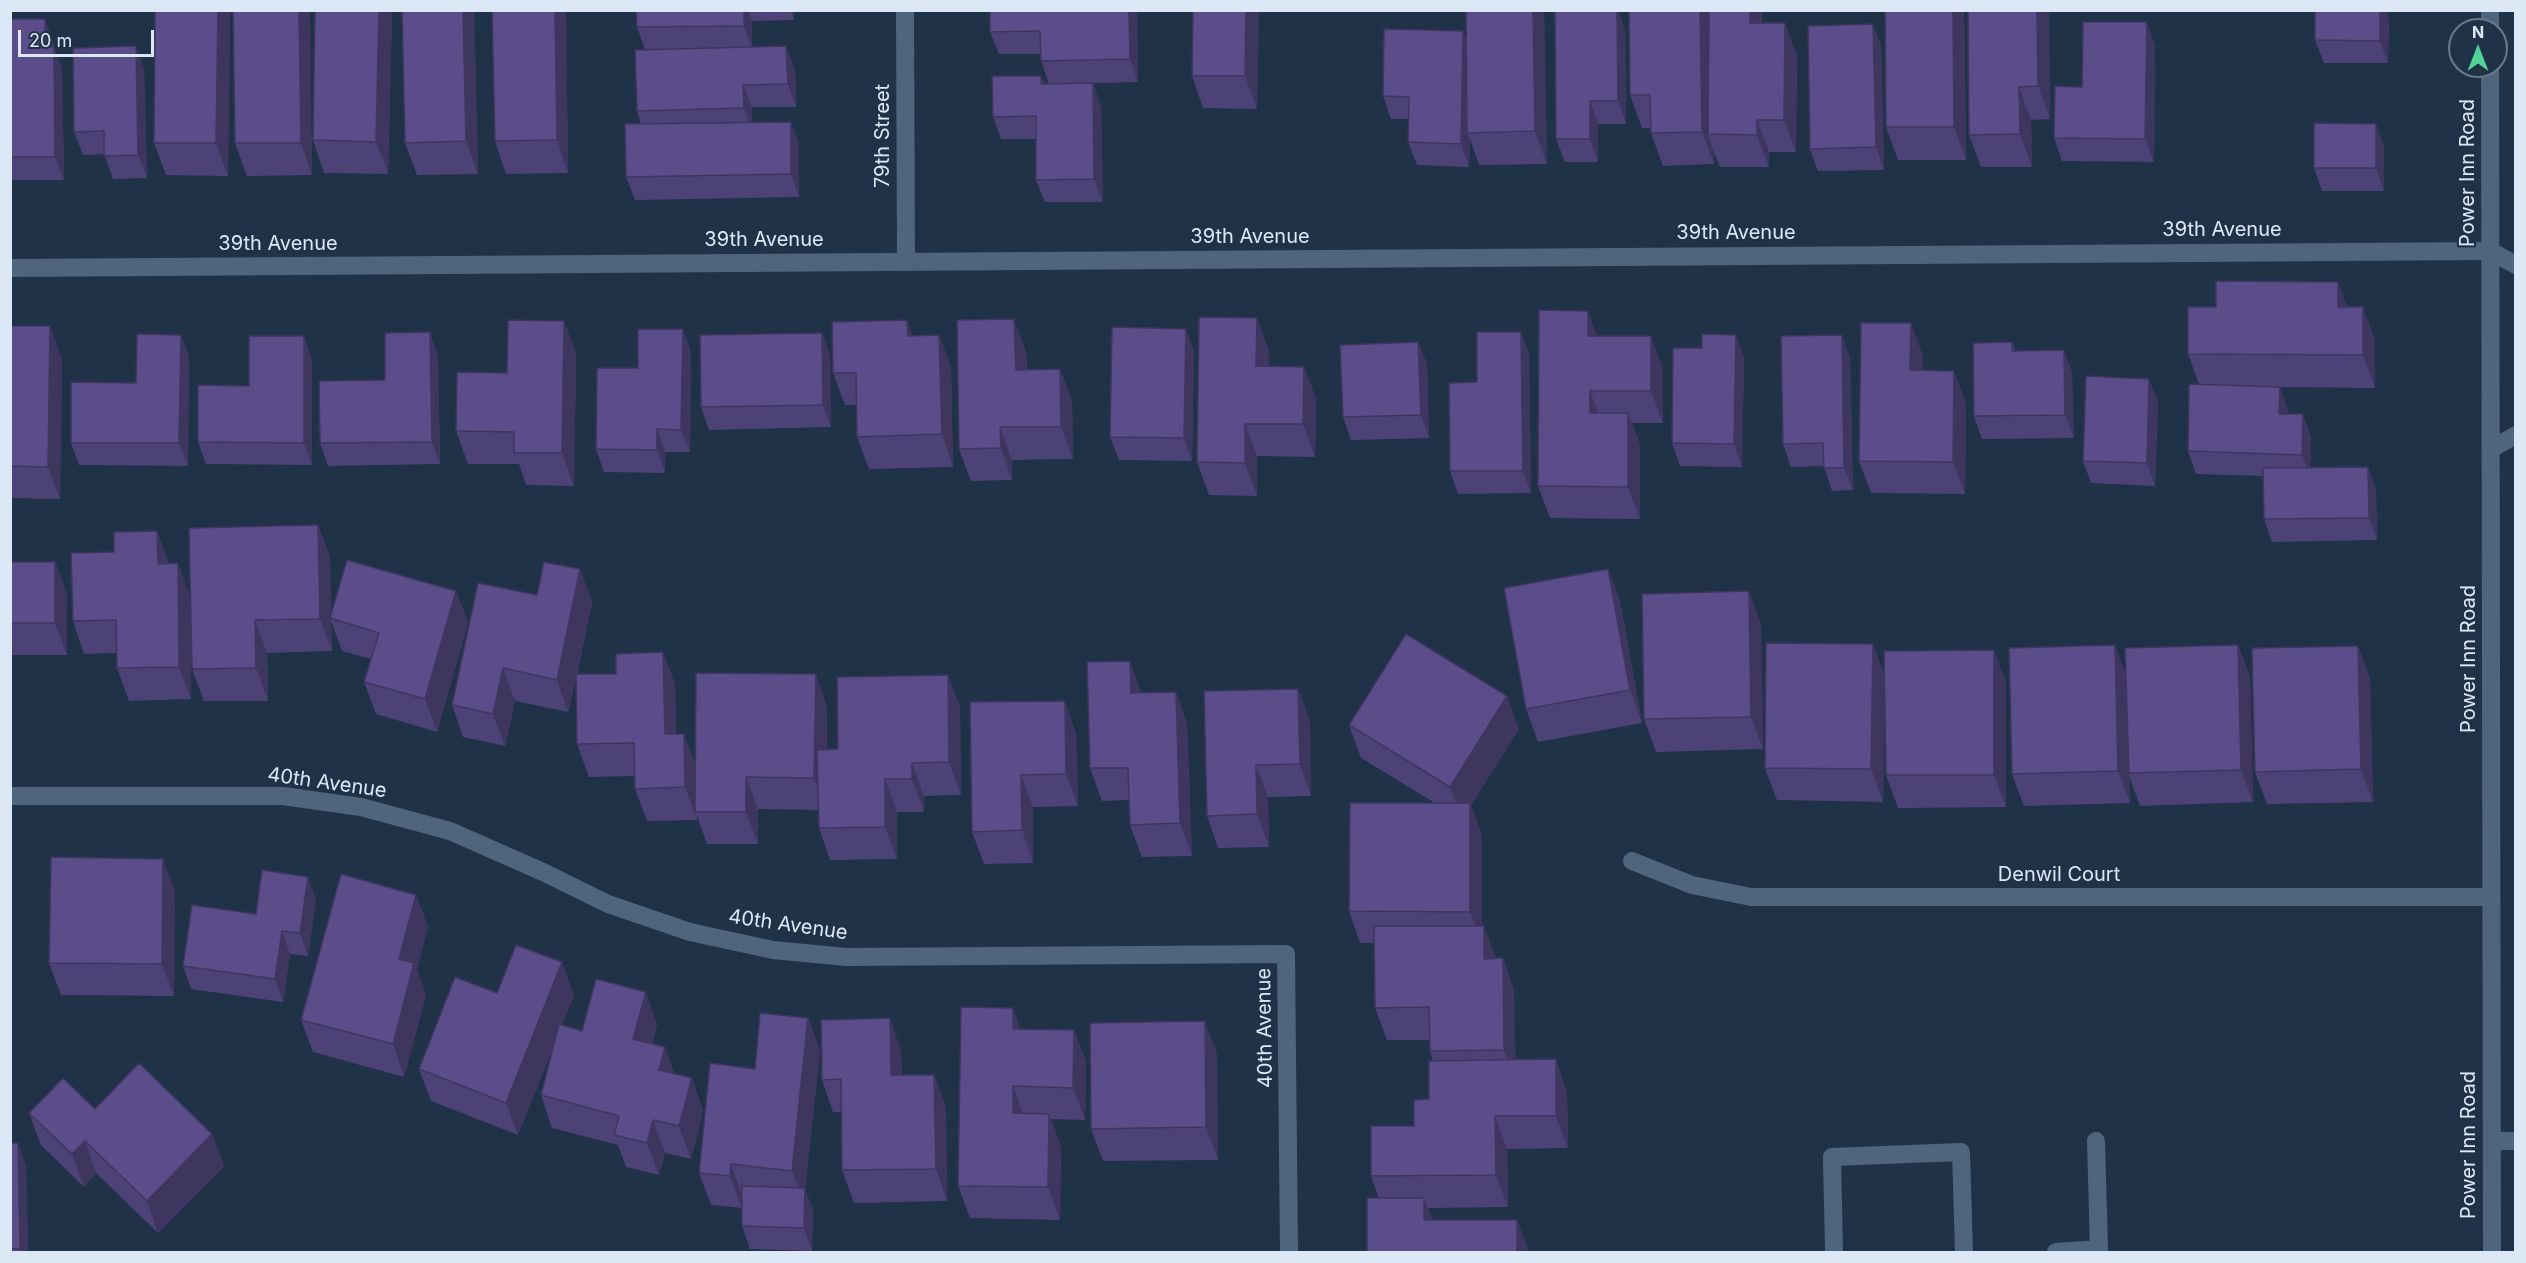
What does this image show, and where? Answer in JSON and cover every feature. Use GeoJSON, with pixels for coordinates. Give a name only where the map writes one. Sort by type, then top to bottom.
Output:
{"type":"FeatureCollection","features":[{"type":"Feature","properties":{"kind":"street","name":"79th Street"},"geometry":{"type":"LineString","coordinates":[[905,10],[906,262]]}},
{"type":"Feature","properties":{"kind":"street","name":"Power Inn Road"},"geometry":{"type":"LineString","coordinates":[[2490,78],[2492,1252]]}},
{"type":"Feature","properties":{"kind":"street","name":"39th Avenue"},"geometry":{"type":"LineString","coordinates":[[10,268],[2490,251]]}},
{"type":"Feature","properties":{"kind":"street"},"geometry":{"type":"LineString","coordinates":[[2490,251],[2516,265]]}},
{"type":"Feature","properties":{"kind":"street"},"geometry":{"type":"LineString","coordinates":[[2491,449],[2516,435]]}},
{"type":"Feature","properties":{"kind":"street","name":"40th Avenue"},"geometry":{"type":"LineString","coordinates":[[10,796],[283,796],[361,807],[450,831],[608,904],[690,932],[773,950],[846,957],[1286,954],[1289,1252]]}},
{"type":"Feature","properties":{"kind":"street","name":"Denwil Court"},"geometry":{"type":"LineString","coordinates":[[1632,861],[1692,885],[1751,897],[2491,897]]}},
{"type":"Feature","properties":{"kind":"street"},"geometry":{"type":"LineString","coordinates":[[2492,1141],[2516,1140]]}},
{"type":"Feature","properties":{"kind":"street"},"geometry":{"type":"LineString","coordinates":[[2056,1252],[2099,1249],[2096,1141]]}},
{"type":"Feature","properties":{"kind":"street"},"geometry":{"type":"LineString","coordinates":[[1834,1252],[1832,1157],[1961,1152],[1964,1252]]}},
{"type":"Feature","properties":{"kind":"building"},"geometry":{"type":"Polygon","coordinates":[[[155,10],[218,10],[216,143],[154,143],[155,10]]]}},
{"type":"Feature","properties":{"kind":"building"},"geometry":{"type":"Polygon","coordinates":[[[233,10],[299,10],[301,143],[235,143],[233,10]]]}},
{"type":"Feature","properties":{"kind":"building"},"geometry":{"type":"Polygon","coordinates":[[[315,10],[379,10],[376,142],[313,140],[315,10]]]}},
{"type":"Feature","properties":{"kind":"building"},"geometry":{"type":"Polygon","coordinates":[[[402,10],[463,10],[466,141],[405,143],[402,10]]]}},
{"type":"Feature","properties":{"kind":"building"},"geometry":{"type":"Polygon","coordinates":[[[492,10],[555,10],[557,140],[495,141],[492,10]]]}},
{"type":"Feature","properties":{"kind":"building"},"geometry":{"type":"Polygon","coordinates":[[[636,10],[744,10],[744,26],[637,27],[636,10]]]}},
{"type":"Feature","properties":{"kind":"building"},"geometry":{"type":"Polygon","coordinates":[[[990,10],[1129,10],[1130,59],[1041,61],[1040,31],[990,32],[990,10]]]}},
{"type":"Feature","properties":{"kind":"building"},"geometry":{"type":"Polygon","coordinates":[[[1193,10],[1246,10],[1245,76],[1192,76],[1193,10]]]}},
{"type":"Feature","properties":{"kind":"building"},"geometry":{"type":"Polygon","coordinates":[[[1466,10],[1533,10],[1535,131],[1467,133],[1466,10]]]}},
{"type":"Feature","properties":{"kind":"building"},"geometry":{"type":"Polygon","coordinates":[[[1555,10],[1617,10],[1618,101],[1590,101],[1590,139],[1556,139],[1555,10]]]}},
{"type":"Feature","properties":{"kind":"building"},"geometry":{"type":"Polygon","coordinates":[[[1629,10],[1700,10],[1702,132],[1651,133],[1650,95],[1630,95],[1629,10]]]}},
{"type":"Feature","properties":{"kind":"building"},"geometry":{"type":"Polygon","coordinates":[[[1709,10],[1750,10],[1750,23],[1785,23],[1784,120],[1757,120],[1757,135],[1708,134],[1709,10]]]}},
{"type":"Feature","properties":{"kind":"building"},"geometry":{"type":"Polygon","coordinates":[[[1885,10],[1953,10],[1954,127],[1886,127],[1885,10]]]}},
{"type":"Feature","properties":{"kind":"building"},"geometry":{"type":"Polygon","coordinates":[[[1968,10],[2037,10],[2038,86],[2019,87],[2020,134],[1969,135],[1968,10]]]}},
{"type":"Feature","properties":{"kind":"building"},"geometry":{"type":"Polygon","coordinates":[[[2315,10],[2380,10],[2380,41],[2315,40],[2315,10]]]}},
{"type":"Feature","properties":{"kind":"building"},"geometry":{"type":"Polygon","coordinates":[[[10,19],[45,19],[46,47],[54,47],[55,157],[10,157],[10,19]]]}},
{"type":"Feature","properties":{"kind":"building"},"geometry":{"type":"Polygon","coordinates":[[[2083,22],[2147,22],[2145,139],[2054,138],[2055,86],[2082,87],[2083,22]]]}},
{"type":"Feature","properties":{"kind":"building"},"geometry":{"type":"Polygon","coordinates":[[[1873,24],[1876,147],[1810,149],[1808,26],[1873,24]]]}},
{"type":"Feature","properties":{"kind":"building"},"geometry":{"type":"Polygon","coordinates":[[[1384,29],[1463,31],[1461,144],[1408,142],[1409,97],[1383,96],[1384,29]]]}},
{"type":"Feature","properties":{"kind":"building"},"geometry":{"type":"Polygon","coordinates":[[[136,46],[138,155],[104,156],[104,131],[74,132],[73,48],[136,46]]]}},
{"type":"Feature","properties":{"kind":"building"},"geometry":{"type":"Polygon","coordinates":[[[786,46],[788,84],[743,85],[744,108],[637,111],[635,50],[786,46]]]}},
{"type":"Feature","properties":{"kind":"building"},"geometry":{"type":"Polygon","coordinates":[[[992,76],[1041,76],[1041,84],[1093,83],[1094,179],[1036,180],[1036,116],[993,117],[992,76]]]}},
{"type":"Feature","properties":{"kind":"building"},"geometry":{"type":"Polygon","coordinates":[[[791,122],[791,174],[626,177],[625,124],[791,122]]]}},
{"type":"Feature","properties":{"kind":"building"},"geometry":{"type":"Polygon","coordinates":[[[2314,123],[2376,124],[2376,168],[2314,168],[2314,123]]]}},
{"type":"Feature","properties":{"kind":"building"},"geometry":{"type":"Polygon","coordinates":[[[2216,281],[2338,282],[2338,307],[2363,307],[2363,355],[2188,354],[2188,307],[2216,307],[2216,281]]]}},
{"type":"Feature","properties":{"kind":"building"},"geometry":{"type":"Polygon","coordinates":[[[1539,310],[1588,311],[1588,336],[1651,336],[1651,391],[1590,391],[1590,413],[1628,413],[1628,487],[1538,486],[1539,310]]]}},
{"type":"Feature","properties":{"kind":"building"},"geometry":{"type":"Polygon","coordinates":[[[1199,317],[1257,318],[1256,366],[1304,367],[1303,424],[1245,424],[1245,463],[1197,462],[1199,317]]]}},
{"type":"Feature","properties":{"kind":"building"},"geometry":{"type":"Polygon","coordinates":[[[1014,319],[1016,370],[1060,369],[1061,427],[1000,427],[1001,448],[959,449],[957,320],[1014,319]]]}},
{"type":"Feature","properties":{"kind":"building"},"geometry":{"type":"Polygon","coordinates":[[[508,320],[564,321],[562,453],[514,453],[514,432],[456,431],[457,372],[507,373],[508,320]]]}},
{"type":"Feature","properties":{"kind":"building"},"geometry":{"type":"Polygon","coordinates":[[[907,320],[908,336],[939,335],[942,434],[857,437],[856,373],[833,373],[832,322],[907,320]]]}},
{"type":"Feature","properties":{"kind":"building"},"geometry":{"type":"Polygon","coordinates":[[[1861,323],[1911,323],[1910,370],[1954,371],[1953,462],[1859,461],[1861,323]]]}},
{"type":"Feature","properties":{"kind":"building"},"geometry":{"type":"Polygon","coordinates":[[[10,326],[50,326],[48,467],[10,466],[10,326]]]}},
{"type":"Feature","properties":{"kind":"building"},"geometry":{"type":"Polygon","coordinates":[[[1112,327],[1186,329],[1184,438],[1110,437],[1112,327]]]}},
{"type":"Feature","properties":{"kind":"building"},"geometry":{"type":"Polygon","coordinates":[[[638,329],[683,329],[681,430],[657,429],[657,450],[596,449],[597,368],[638,368],[638,329]]]}},
{"type":"Feature","properties":{"kind":"building"},"geometry":{"type":"Polygon","coordinates":[[[430,332],[432,442],[320,443],[319,381],[385,380],[385,333],[430,332]]]}},
{"type":"Feature","properties":{"kind":"building"},"geometry":{"type":"Polygon","coordinates":[[[1477,332],[1521,332],[1523,471],[1450,471],[1449,383],[1477,382],[1477,332]]]}},
{"type":"Feature","properties":{"kind":"building"},"geometry":{"type":"Polygon","coordinates":[[[822,333],[823,405],[701,407],[700,335],[822,333]]]}},
{"type":"Feature","properties":{"kind":"building"},"geometry":{"type":"Polygon","coordinates":[[[137,334],[181,335],[179,443],[71,443],[71,382],[136,383],[137,334]]]}},
{"type":"Feature","properties":{"kind":"building"},"geometry":{"type":"Polygon","coordinates":[[[1702,334],[1736,335],[1734,444],[1672,443],[1673,348],[1702,348],[1702,334]]]}},
{"type":"Feature","properties":{"kind":"building"},"geometry":{"type":"Polygon","coordinates":[[[1842,335],[1844,468],[1824,468],[1823,443],[1783,444],[1781,336],[1842,335]]]}},
{"type":"Feature","properties":{"kind":"building"},"geometry":{"type":"Polygon","coordinates":[[[249,336],[304,336],[304,443],[198,442],[198,385],[249,386],[249,336]]]}},
{"type":"Feature","properties":{"kind":"building"},"geometry":{"type":"Polygon","coordinates":[[[1418,342],[1421,415],[1343,417],[1340,345],[1418,342]]]}},
{"type":"Feature","properties":{"kind":"building"},"geometry":{"type":"Polygon","coordinates":[[[2012,342],[2012,351],[2064,350],[2065,415],[1974,416],[1973,343],[2012,342]]]}},
{"type":"Feature","properties":{"kind":"building"},"geometry":{"type":"Polygon","coordinates":[[[2086,376],[2149,379],[2147,463],[2083,461],[2086,376]]]}},
{"type":"Feature","properties":{"kind":"building"},"geometry":{"type":"Polygon","coordinates":[[[2189,384],[2280,387],[2279,414],[2303,414],[2302,455],[2188,451],[2189,384]]]}},
{"type":"Feature","properties":{"kind":"building"},"geometry":{"type":"Polygon","coordinates":[[[2368,467],[2369,518],[2264,519],[2263,468],[2368,467]]]}},
{"type":"Feature","properties":{"kind":"building"},"geometry":{"type":"Polygon","coordinates":[[[318,525],[320,619],[255,620],[256,668],[192,669],[189,528],[318,525]]]}},
{"type":"Feature","properties":{"kind":"building"},"geometry":{"type":"Polygon","coordinates":[[[157,531],[158,564],[178,563],[179,667],[117,668],[116,620],[73,621],[71,553],[114,552],[114,532],[157,531]]]}},
{"type":"Feature","properties":{"kind":"building"},"geometry":{"type":"Polygon","coordinates":[[[347,560],[456,591],[425,699],[364,682],[379,633],[330,618],[347,560]]]}},
{"type":"Feature","properties":{"kind":"building"},"geometry":{"type":"Polygon","coordinates":[[[10,562],[55,562],[55,623],[10,623],[10,562]]]}},
{"type":"Feature","properties":{"kind":"building"},"geometry":{"type":"Polygon","coordinates":[[[544,562],[580,569],[557,680],[503,668],[493,714],[452,705],[478,583],[537,595],[544,562]]]}},
{"type":"Feature","properties":{"kind":"building"},"geometry":{"type":"Polygon","coordinates":[[[1608,569],[1630,690],[1526,709],[1504,588],[1608,569]]]}},
{"type":"Feature","properties":{"kind":"building"},"geometry":{"type":"Polygon","coordinates":[[[1749,591],[1751,717],[1644,719],[1642,594],[1749,591]]]}},
{"type":"Feature","properties":{"kind":"building"},"geometry":{"type":"Polygon","coordinates":[[[1406,634],[1507,696],[1450,787],[1349,725],[1406,634]]]}},
{"type":"Feature","properties":{"kind":"building"},"geometry":{"type":"Polygon","coordinates":[[[1766,643],[1873,644],[1871,769],[1765,768],[1766,643]]]}},
{"type":"Feature","properties":{"kind":"building"},"geometry":{"type":"Polygon","coordinates":[[[2115,645],[2118,771],[2012,774],[2009,648],[2115,645]]]}},
{"type":"Feature","properties":{"kind":"building"},"geometry":{"type":"Polygon","coordinates":[[[2238,645],[2241,770],[2129,773],[2125,648],[2238,645]]]}},
{"type":"Feature","properties":{"kind":"building"},"geometry":{"type":"Polygon","coordinates":[[[2358,646],[2361,769],[2255,772],[2252,648],[2358,646]]]}},
{"type":"Feature","properties":{"kind":"building"},"geometry":{"type":"Polygon","coordinates":[[[1994,650],[1994,775],[1886,775],[1884,651],[1994,650]]]}},
{"type":"Feature","properties":{"kind":"building"},"geometry":{"type":"Polygon","coordinates":[[[663,652],[665,734],[684,734],[685,787],[635,789],[634,743],[577,744],[576,674],[616,674],[616,654],[663,652]]]}},
{"type":"Feature","properties":{"kind":"building"},"geometry":{"type":"Polygon","coordinates":[[[1130,661],[1131,693],[1176,692],[1180,823],[1130,825],[1128,768],[1090,768],[1087,662],[1130,661]]]}},
{"type":"Feature","properties":{"kind":"building"},"geometry":{"type":"Polygon","coordinates":[[[696,673],[816,674],[814,778],[746,777],[746,812],[695,812],[696,673]]]}},
{"type":"Feature","properties":{"kind":"building"},"geometry":{"type":"Polygon","coordinates":[[[948,675],[949,762],[912,763],[912,779],[885,779],[885,827],[819,828],[817,750],[838,749],[837,677],[948,675]]]}},
{"type":"Feature","properties":{"kind":"building"},"geometry":{"type":"Polygon","coordinates":[[[1298,689],[1300,764],[1256,765],[1257,814],[1207,816],[1204,691],[1298,689]]]}},
{"type":"Feature","properties":{"kind":"building"},"geometry":{"type":"Polygon","coordinates":[[[1065,701],[1066,774],[1021,775],[1022,830],[972,832],[970,702],[1065,701]]]}},
{"type":"Feature","properties":{"kind":"building"},"geometry":{"type":"Polygon","coordinates":[[[1350,803],[1470,803],[1470,912],[1349,911],[1350,803]]]}},
{"type":"Feature","properties":{"kind":"building"},"geometry":{"type":"Polygon","coordinates":[[[51,857],[163,859],[162,964],[49,963],[51,857]]]}},
{"type":"Feature","properties":{"kind":"building"},"geometry":{"type":"Polygon","coordinates":[[[262,870],[308,877],[300,933],[282,931],[275,979],[183,966],[192,905],[256,914],[262,870]]]}},
{"type":"Feature","properties":{"kind":"building"},"geometry":{"type":"Polygon","coordinates":[[[341,874],[416,895],[399,959],[414,963],[393,1044],[301,1020],[341,874]]]}},
{"type":"Feature","properties":{"kind":"building"},"geometry":{"type":"Polygon","coordinates":[[[1374,926],[1484,926],[1484,959],[1503,958],[1504,1050],[1430,1051],[1429,1007],[1375,1008],[1374,926]]]}},
{"type":"Feature","properties":{"kind":"building"},"geometry":{"type":"Polygon","coordinates":[[[516,945],[562,962],[506,1103],[419,1069],[455,977],[497,993],[516,945]]]}},
{"type":"Feature","properties":{"kind":"building"},"geometry":{"type":"Polygon","coordinates":[[[596,979],[646,992],[633,1039],[665,1047],[659,1070],[692,1078],[679,1126],[653,1120],[647,1143],[614,1135],[619,1116],[541,1095],[559,1024],[582,1031],[596,979]]]}},
{"type":"Feature","properties":{"kind":"building"},"geometry":{"type":"Polygon","coordinates":[[[961,1007],[1013,1008],[1013,1029],[1074,1030],[1073,1088],[1013,1086],[1013,1113],[1049,1114],[1048,1187],[958,1186],[961,1007]]]}},
{"type":"Feature","properties":{"kind":"building"},"geometry":{"type":"Polygon","coordinates":[[[760,1013],[808,1018],[792,1171],[731,1164],[730,1176],[699,1173],[710,1063],[755,1069],[760,1013]]]}},
{"type":"Feature","properties":{"kind":"building"},"geometry":{"type":"Polygon","coordinates":[[[890,1018],[891,1075],[934,1075],[936,1169],[842,1170],[841,1079],[822,1080],[821,1020],[890,1018]]]}},
{"type":"Feature","properties":{"kind":"building"},"geometry":{"type":"Polygon","coordinates":[[[1205,1021],[1206,1127],[1091,1129],[1090,1023],[1205,1021]]]}},
{"type":"Feature","properties":{"kind":"building"},"geometry":{"type":"Polygon","coordinates":[[[1556,1059],[1556,1116],[1495,1116],[1496,1175],[1371,1176],[1371,1126],[1414,1126],[1414,1100],[1429,1099],[1429,1061],[1556,1059]]]}},
{"type":"Feature","properties":{"kind":"building"},"geometry":{"type":"Polygon","coordinates":[[[139,1063],[212,1134],[147,1201],[85,1141],[72,1154],[29,1113],[63,1078],[95,1109],[139,1063]]]}},
{"type":"Feature","properties":{"kind":"building"},"geometry":{"type":"Polygon","coordinates":[[[10,1143],[18,1143],[20,1248],[10,1249],[10,1143]]]}},
{"type":"Feature","properties":{"kind":"building"},"geometry":{"type":"Polygon","coordinates":[[[742,1186],[805,1188],[804,1228],[742,1226],[742,1186]]]}},
{"type":"Feature","properties":{"kind":"building"},"geometry":{"type":"Polygon","coordinates":[[[1367,1198],[1424,1198],[1424,1220],[1517,1220],[1517,1252],[1367,1252],[1367,1198]]]}}]}
